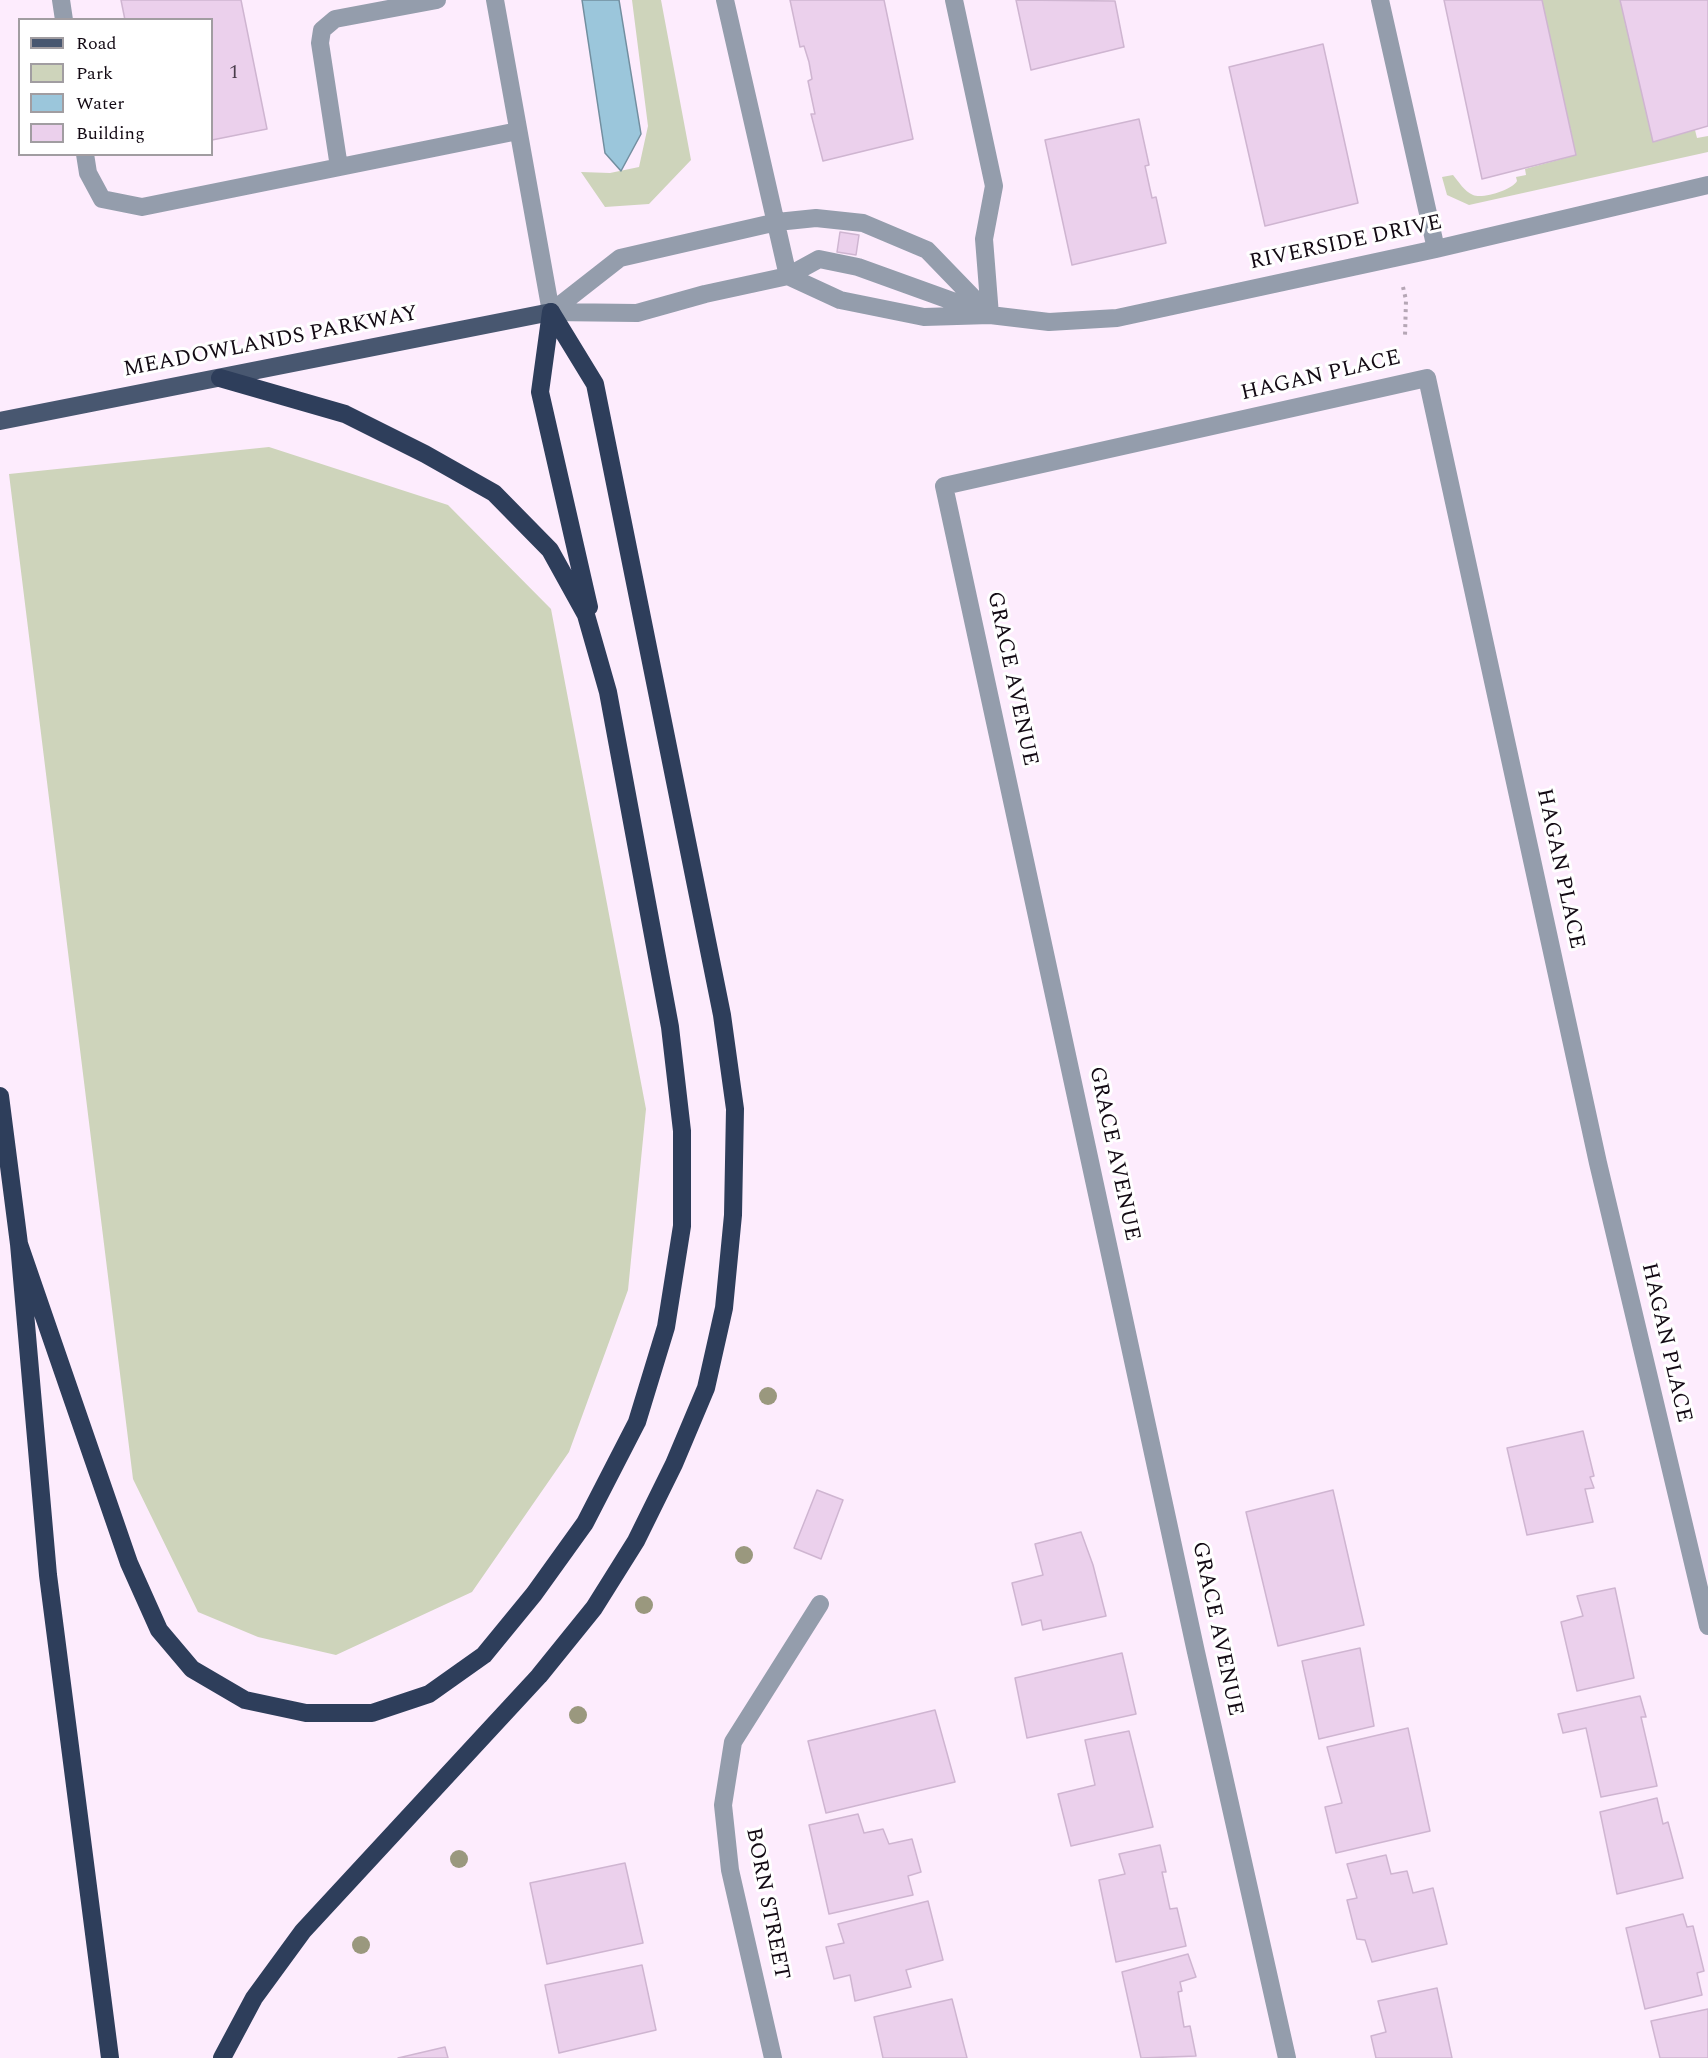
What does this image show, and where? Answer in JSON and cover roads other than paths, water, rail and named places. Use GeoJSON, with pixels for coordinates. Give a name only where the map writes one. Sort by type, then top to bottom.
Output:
{"type":"FeatureCollection","features":[{"type":"Feature","properties":{"kind":"highway"},"geometry":{"type":"LineString","coordinates":[[19,1244],[129,1563],[159,1630],[192,1669],[245,1700],[306,1713],[372,1713],[429,1694],[484,1655],[534,1594],[585,1523],[637,1422],[666,1327],[682,1226],[682,1131],[670,1027],[608,692],[540,392],[551,312]]}},
{"type":"Feature","properties":{"kind":"highway"},"geometry":{"type":"LineString","coordinates":[[222,2058],[254,1998],[303,1930],[539,1676],[594,1608],[636,1541],[678,1456],[706,1388],[724,1308],[733,1215],[735,1109],[722,1015],[595,384],[551,312]]}},
{"type":"Feature","properties":{"kind":"highway"},"geometry":{"type":"LineString","coordinates":[[220,378],[345,414],[425,454],[495,493],[550,550],[586,615],[608,692]]}},
{"type":"Feature","properties":{"kind":"highway"},"geometry":{"type":"LineString","coordinates":[[0,1096],[19,1244],[48,1575],[110,2058]]}},
{"type":"Feature","properties":{"kind":"main road","name":"MEADOWLANDS PARKWAY"},"geometry":{"type":"LineString","coordinates":[[0,421],[551,312]]}},
{"type":"Feature","properties":{"kind":"street"},"geometry":{"type":"LineString","coordinates":[[61,0],[64,18]]}},
{"type":"Feature","properties":{"kind":"street"},"geometry":{"type":"LineString","coordinates":[[339,167],[320,43],[322,30],[335,19],[437,0]]}},
{"type":"Feature","properties":{"kind":"street"},"geometry":{"type":"LineString","coordinates":[[495,0],[551,312]]}},
{"type":"Feature","properties":{"kind":"street"},"geometry":{"type":"LineString","coordinates":[[725,0],[788,276]]}},
{"type":"Feature","properties":{"kind":"street"},"geometry":{"type":"LineString","coordinates":[[954,0],[994,186],[984,240],[990,315]]}},
{"type":"Feature","properties":{"kind":"street"},"geometry":{"type":"LineString","coordinates":[[1380,0],[1436,249]]}},
{"type":"Feature","properties":{"kind":"street"},"geometry":{"type":"LineString","coordinates":[[85,156],[88,173],[102,199],[142,207],[518,131]]}},
{"type":"Feature","properties":{"kind":"street","name":"RIVERSIDE DRIVE"},"geometry":{"type":"LineString","coordinates":[[788,276],[840,300],[924,317],[990,315],[1048,322],[1117,318],[1436,249],[1708,185]]}},
{"type":"Feature","properties":{"kind":"street"},"geometry":{"type":"LineString","coordinates":[[551,312],[620,258],[777,222],[816,218],[864,223],[927,250],[990,315]]}},
{"type":"Feature","properties":{"kind":"street"},"geometry":{"type":"LineString","coordinates":[[551,312],[637,313],[705,294],[788,276],[819,259],[858,267],[990,315]]}},
{"type":"Feature","properties":{"kind":"street","name":"HAGAN PLACE"},"geometry":{"type":"LineString","coordinates":[[1171,436],[1427,378],[1598,1163],[1708,1626]]}},
{"type":"Feature","properties":{"kind":"street","name":"GRACE AVENUE"},"geometry":{"type":"LineString","coordinates":[[1171,436],[945,486],[1196,1652],[1287,2058]]}},
{"type":"Feature","properties":{"kind":"street","name":"BORN STREET"},"geometry":{"type":"LineString","coordinates":[[773,2058],[730,1870],[723,1805],[733,1742],[820,1604]]}},
{"type":"Feature","properties":{"kind":"water"},"geometry":{"type":"Polygon","coordinates":[[[582,0],[619,0],[641,134],[621,171],[605,153],[582,0]]]}}]}
